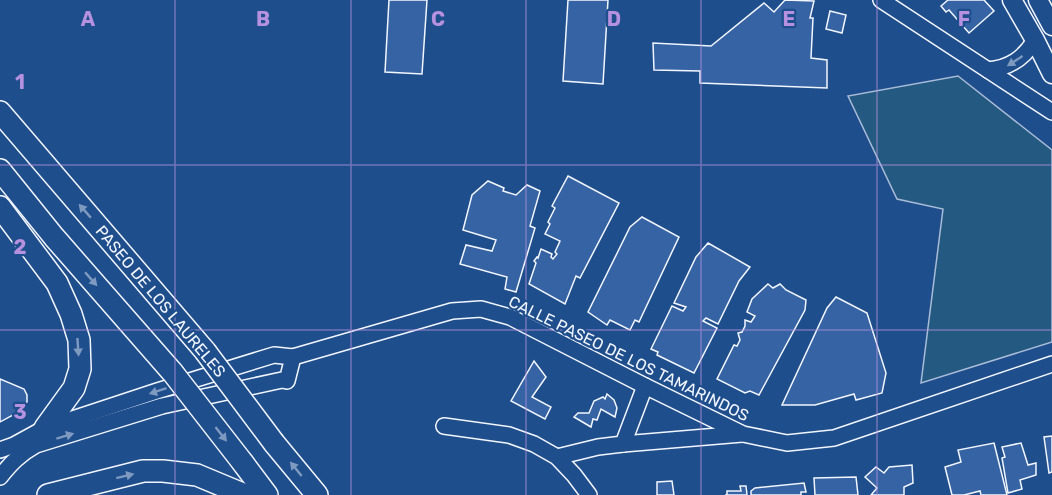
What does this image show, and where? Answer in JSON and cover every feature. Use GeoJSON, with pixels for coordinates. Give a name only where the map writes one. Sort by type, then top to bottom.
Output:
{"type":"FeatureCollection","features":[{"type":"Feature","properties":{"kind":"main road","name":"PASEO DE LOS LAURELES"},"geometry":{"type":"LineString","coordinates":[[0,112],[205,351],[274,443],[317,495]]}},
{"type":"Feature","properties":{"kind":"main road"},"geometry":{"type":"LineString","coordinates":[[0,170],[54,237],[173,373],[267,495]]}},
{"type":"Feature","properties":{"kind":"main road"},"geometry":{"type":"LineString","coordinates":[[0,207],[57,283],[71,314],[79,340],[80,369],[75,388],[45,428]]}},
{"type":"Feature","properties":{"kind":"main road"},"geometry":{"type":"LineString","coordinates":[[48,495],[144,471],[197,475],[245,495]]}},
{"type":"Feature","properties":{"kind":"street"},"geometry":{"type":"LineString","coordinates":[[881,0],[1052,112]]}},
{"type":"Feature","properties":{"kind":"street"},"geometry":{"type":"LineString","coordinates":[[1012,0],[1052,74]]}},
{"type":"Feature","properties":{"kind":"street"},"geometry":{"type":"LineString","coordinates":[[1038,0],[1052,26]]}},
{"type":"Feature","properties":{"kind":"street"},"geometry":{"type":"LineString","coordinates":[[988,70],[1014,63],[1022,57],[1035,40]]}},
{"type":"Feature","properties":{"kind":"street","name":"CALLE PASEO DE LOS TAMARINDOS"},"geometry":{"type":"LineString","coordinates":[[0,450],[45,428],[274,355],[293,357],[452,311],[481,309],[510,317],[743,434],[787,442],[834,438],[1052,364]]}},
{"type":"Feature","properties":{"kind":"street"},"geometry":{"type":"LineString","coordinates":[[0,477],[21,454],[36,445],[162,406],[282,380],[287,381],[293,357]]}},
{"type":"Feature","properties":{"kind":"street"},"geometry":{"type":"LineString","coordinates":[[622,444],[645,386]]}},
{"type":"Feature","properties":{"kind":"street"},"geometry":{"type":"LineString","coordinates":[[444,426],[509,435],[534,444],[557,457],[589,495]]}},
{"type":"Feature","properties":{"kind":"street"},"geometry":{"type":"LineString","coordinates":[[557,457],[622,444],[743,434]]}},
{"type":"Feature","properties":{"kind":"shaded area"},"geometry":{"type":"Polygon","coordinates":[[[958,76],[1052,150],[1052,342],[921,383],[943,209],[897,199],[848,96],[958,76]]]}},
{"type":"Feature","properties":{"kind":"building"},"geometry":{"type":"Polygon","coordinates":[[[389,0],[427,0],[422,74],[385,72],[389,0]]]}},
{"type":"Feature","properties":{"kind":"building"},"geometry":{"type":"Polygon","coordinates":[[[568,0],[608,0],[603,84],[563,81],[568,0]]]}},
{"type":"Feature","properties":{"kind":"building"},"geometry":{"type":"Polygon","coordinates":[[[785,0],[814,1],[810,18],[813,18],[811,58],[827,60],[827,88],[700,83],[700,71],[654,70],[653,43],[711,46],[764,3],[774,12],[785,0]]]}},
{"type":"Feature","properties":{"kind":"building"},"geometry":{"type":"Polygon","coordinates":[[[948,0],[984,0],[994,11],[969,33],[949,10],[946,12],[941,6],[948,0]]]}},
{"type":"Feature","properties":{"kind":"building"},"geometry":{"type":"Polygon","coordinates":[[[830,11],[846,15],[842,33],[826,29],[830,11]]]}},
{"type":"Feature","properties":{"kind":"building"},"geometry":{"type":"Polygon","coordinates":[[[568,176],[619,203],[580,278],[576,276],[565,304],[529,284],[536,263],[534,261],[538,258],[541,249],[552,254],[553,259],[557,254],[555,252],[560,241],[545,234],[555,208],[552,206],[568,176]]]}},
{"type":"Feature","properties":{"kind":"building"},"geometry":{"type":"Polygon","coordinates":[[[488,181],[504,188],[503,191],[516,195],[527,185],[540,191],[530,226],[535,228],[516,292],[505,289],[507,277],[460,264],[466,245],[492,251],[496,240],[463,230],[472,195],[488,181]]]}},
{"type":"Feature","properties":{"kind":"building"},"geometry":{"type":"Polygon","coordinates":[[[642,217],[679,237],[639,322],[635,320],[630,330],[610,320],[607,325],[588,312],[630,227],[642,217]]]}},
{"type":"Feature","properties":{"kind":"building"},"geometry":{"type":"Polygon","coordinates":[[[708,243],[750,267],[739,281],[718,324],[706,318],[703,321],[717,328],[694,373],[657,355],[658,352],[651,349],[672,306],[683,311],[686,307],[674,303],[696,257],[708,243]]]}},
{"type":"Feature","properties":{"kind":"building"},"geometry":{"type":"Polygon","coordinates":[[[768,284],[773,288],[780,284],[786,290],[806,300],[805,310],[759,395],[750,391],[745,393],[717,379],[734,345],[737,346],[740,340],[738,333],[742,332],[745,320],[751,322],[755,316],[747,312],[752,299],[768,284]]]}},
{"type":"Feature","properties":{"kind":"building"},"geometry":{"type":"Polygon","coordinates":[[[836,297],[867,313],[886,373],[882,393],[856,400],[854,394],[815,405],[782,405],[827,308],[836,297]]]}},
{"type":"Feature","properties":{"kind":"building"},"geometry":{"type":"Polygon","coordinates":[[[534,361],[546,377],[532,397],[551,407],[545,419],[511,401],[534,361]]]}},
{"type":"Feature","properties":{"kind":"building"},"geometry":{"type":"Polygon","coordinates":[[[0,379],[24,389],[27,402],[15,414],[0,422],[0,379]]]}},
{"type":"Feature","properties":{"kind":"building"},"geometry":{"type":"Polygon","coordinates":[[[607,394],[614,400],[617,408],[615,417],[601,409],[597,420],[593,419],[591,427],[574,417],[578,413],[589,413],[594,401],[603,397],[605,399],[607,394]]]}},
{"type":"Feature","properties":{"kind":"building"},"geometry":{"type":"Polygon","coordinates":[[[1052,436],[1052,472],[1049,473],[1044,437],[1052,436]]]}},
{"type":"Feature","properties":{"kind":"building"},"geometry":{"type":"Polygon","coordinates":[[[994,443],[1007,495],[981,495],[980,491],[952,495],[945,467],[961,462],[958,450],[994,443]]]}},
{"type":"Feature","properties":{"kind":"building"},"geometry":{"type":"Polygon","coordinates":[[[1021,443],[1028,465],[1036,463],[1036,475],[1020,480],[1022,489],[1008,493],[1002,447],[1021,443]]]}},
{"type":"Feature","properties":{"kind":"building"},"geometry":{"type":"Polygon","coordinates":[[[912,465],[913,483],[904,487],[904,495],[871,495],[877,488],[865,477],[876,467],[884,473],[889,467],[912,465]]]}},
{"type":"Feature","properties":{"kind":"building"},"geometry":{"type":"Polygon","coordinates":[[[856,477],[858,495],[815,495],[814,478],[856,477]]]}},
{"type":"Feature","properties":{"kind":"building"},"geometry":{"type":"Polygon","coordinates":[[[672,481],[674,495],[657,495],[657,482],[672,481]]]}},
{"type":"Feature","properties":{"kind":"building"},"geometry":{"type":"Polygon","coordinates":[[[804,483],[806,492],[801,492],[801,495],[751,495],[751,491],[755,488],[804,483]]]}},
{"type":"Feature","properties":{"kind":"building"},"geometry":{"type":"Polygon","coordinates":[[[740,486],[746,486],[747,495],[727,495],[727,491],[741,491],[740,486]]]}}]}
